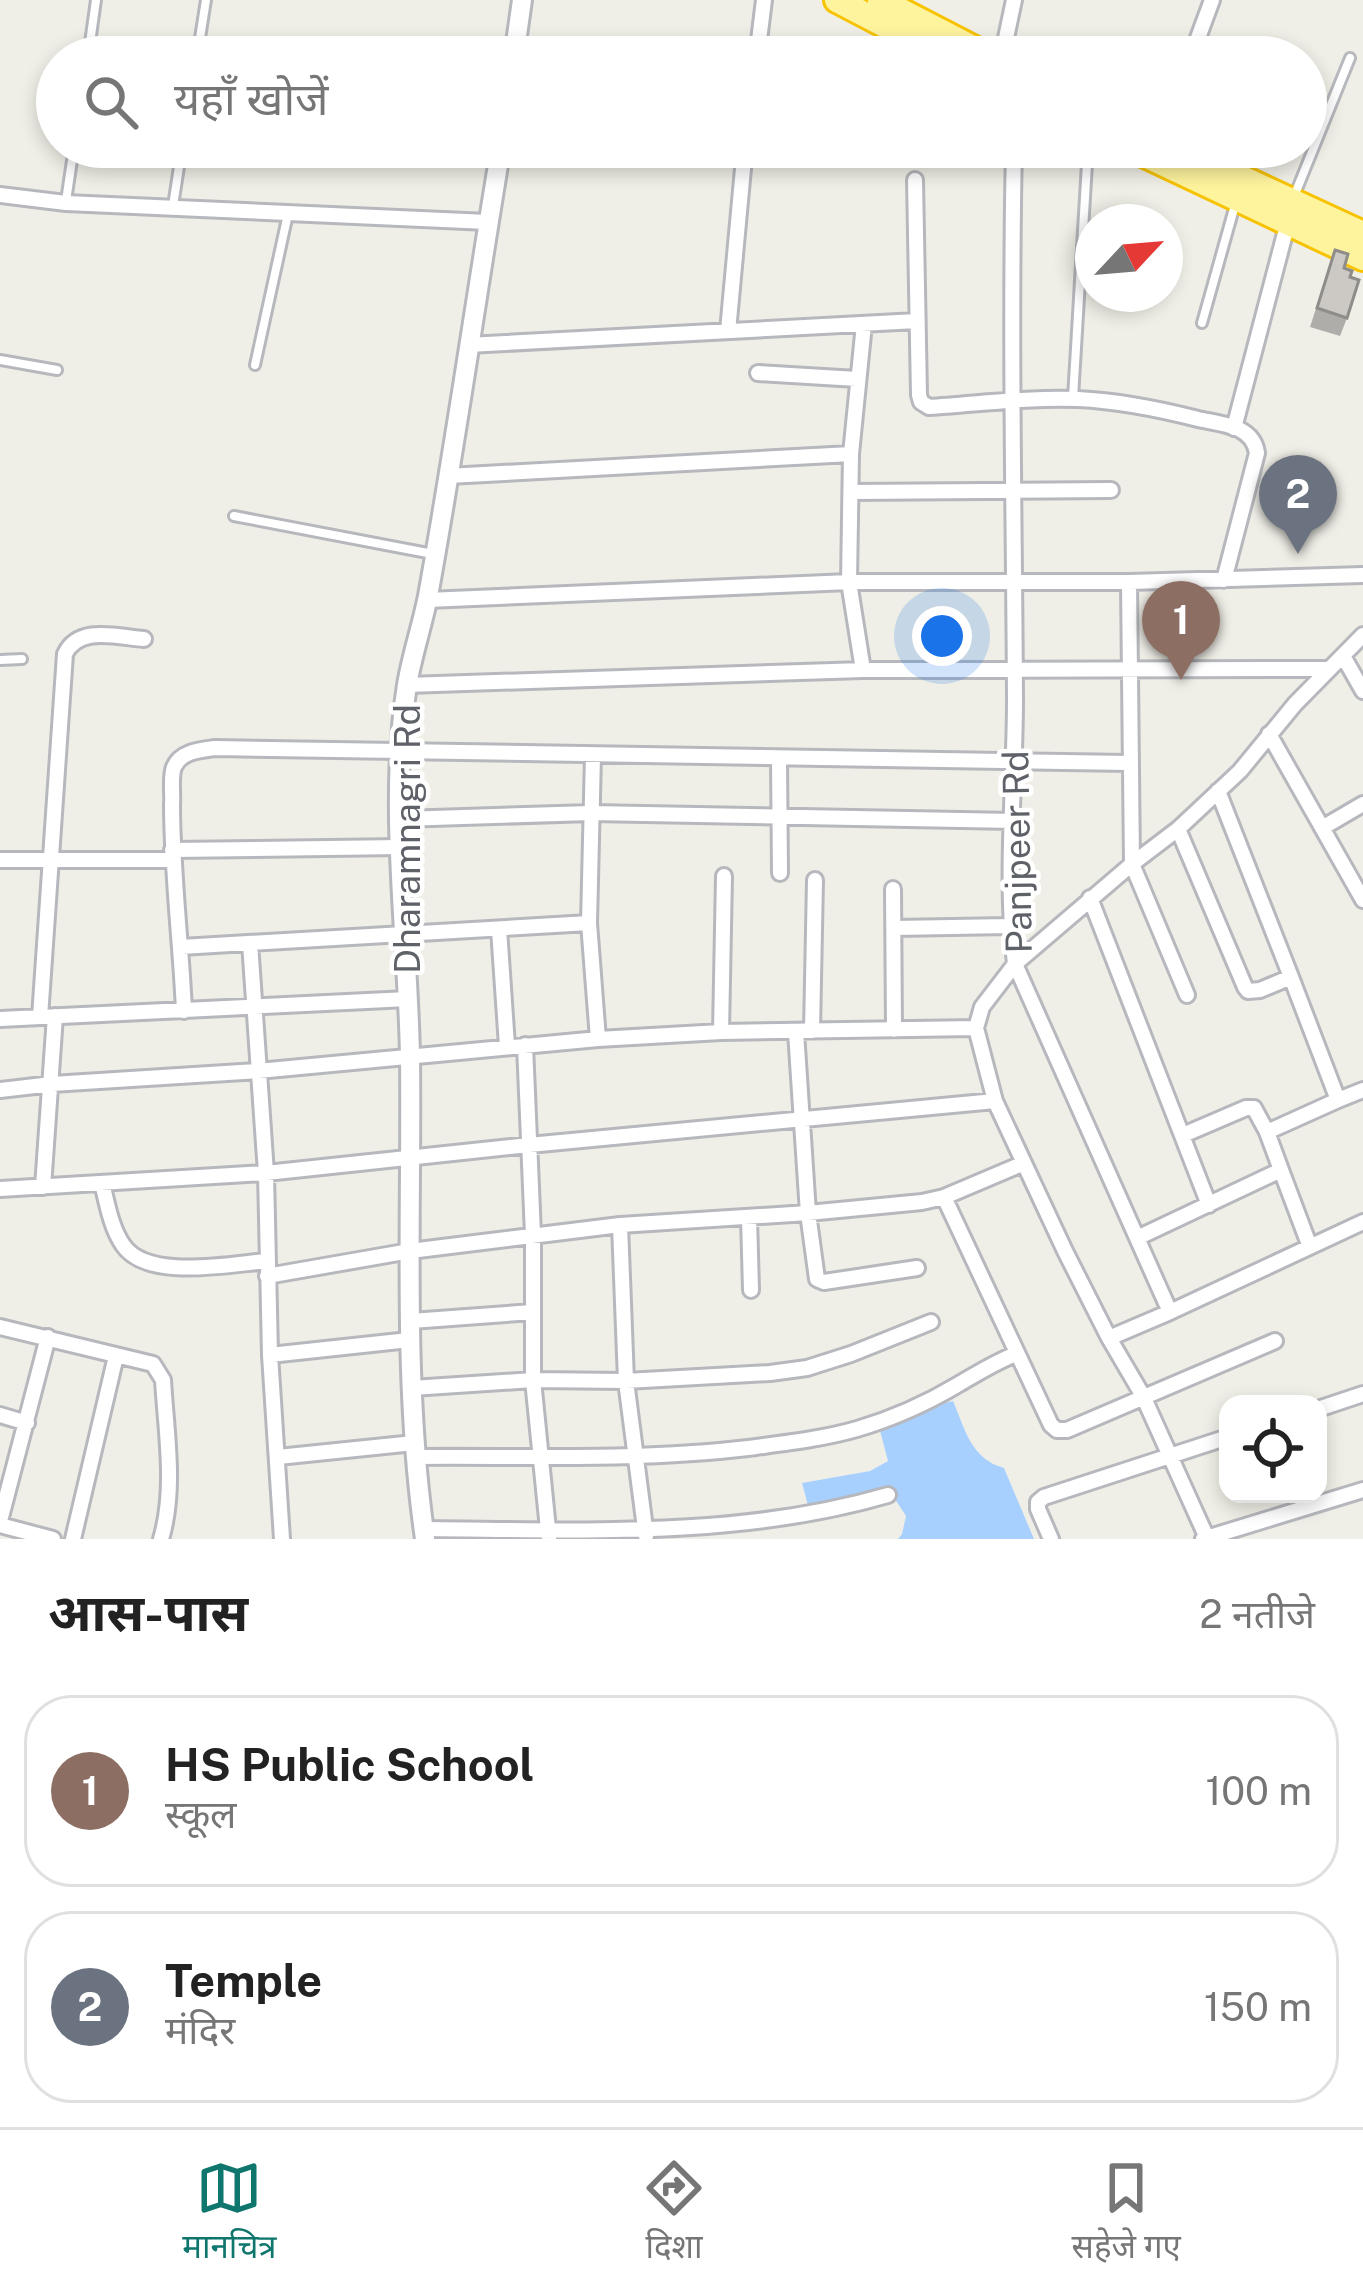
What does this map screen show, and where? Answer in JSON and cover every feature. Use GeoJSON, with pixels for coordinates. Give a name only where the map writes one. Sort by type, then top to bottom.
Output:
{"type":"FeatureCollection","features":[{"type":"Feature","properties":{"kind":"highway"},"geometry":{"type":"LineString","coordinates":[[836,0],[905,36]]}},
{"type":"Feature","properties":{"kind":"highway"},"geometry":{"type":"LineString","coordinates":[[880,0],[949,36]]}},
{"type":"Feature","properties":{"kind":"highway"},"geometry":{"type":"LineString","coordinates":[[1173,168],[1237,198],[1363,234]]}},
{"type":"Feature","properties":{"kind":"highway"},"geometry":{"type":"LineString","coordinates":[[1213,168],[1363,257]]}},
{"type":"Feature","properties":{"kind":"street"},"geometry":{"type":"LineString","coordinates":[[517,36],[523,0]]}},
{"type":"Feature","properties":{"kind":"street"},"geometry":{"type":"LineString","coordinates":[[760,36],[764,0]]}},
{"type":"Feature","properties":{"kind":"street"},"geometry":{"type":"LineString","coordinates":[[1006,36],[1014,0]]}},
{"type":"Feature","properties":{"kind":"street"},"geometry":{"type":"LineString","coordinates":[[1198,36],[1212,0]]}},
{"type":"Feature","properties":{"kind":"street","name":"Dharamnagri Rd"},"geometry":{"type":"LineString","coordinates":[[424,1534],[410,1331],[410,1056],[401,751],[407,685],[427,600],[497,168]]}},
{"type":"Feature","properties":{"kind":"street"},"geometry":{"type":"LineString","coordinates":[[728,332],[743,168]]}},
{"type":"Feature","properties":{"kind":"street","name":"Panjpeer Rd"},"geometry":{"type":"LineString","coordinates":[[1014,168],[1015,763],[1010,926],[1015,964],[1170,1312]]}},
{"type":"Feature","properties":{"kind":"street"},"geometry":{"type":"LineString","coordinates":[[915,180],[921,403],[928,407],[1073,399],[1149,408],[1248,433],[1257,453],[1224,580]]}},
{"type":"Feature","properties":{"kind":"street"},"geometry":{"type":"LineString","coordinates":[[0,195],[66,203],[488,221]]}},
{"type":"Feature","properties":{"kind":"street"},"geometry":{"type":"LineString","coordinates":[[1234,428],[1290,211]]}},
{"type":"Feature","properties":{"kind":"street"},"geometry":{"type":"LineString","coordinates":[[468,345],[917,321]]}},
{"type":"Feature","properties":{"kind":"street"},"geometry":{"type":"LineString","coordinates":[[863,670],[849,582],[851,454],[864,324]]}},
{"type":"Feature","properties":{"kind":"street"},"geometry":{"type":"LineString","coordinates":[[758,373],[856,379]]}},
{"type":"Feature","properties":{"kind":"street"},"geometry":{"type":"LineString","coordinates":[[448,476],[851,454]]}},
{"type":"Feature","properties":{"kind":"street"},"geometry":{"type":"LineString","coordinates":[[851,492],[1112,490]]}},
{"type":"Feature","properties":{"kind":"street"},"geometry":{"type":"LineString","coordinates":[[427,600],[849,582],[1129,582],[1363,574]]}},
{"type":"Feature","properties":{"kind":"street"},"geometry":{"type":"LineString","coordinates":[[1129,582],[1132,864],[1187,994]]}},
{"type":"Feature","properties":{"kind":"street"},"geometry":{"type":"LineString","coordinates":[[1363,635],[1240,771],[1178,829],[1015,964],[982,1007],[976,1028],[995,1101],[1109,1338],[1143,1396],[1205,1538],[1363,1490]]}},
{"type":"Feature","properties":{"kind":"street"},"geometry":{"type":"LineString","coordinates":[[43,1186],[52,1084],[50,859],[64,654],[81,637],[144,639]]}},
{"type":"Feature","properties":{"kind":"street"},"geometry":{"type":"LineString","coordinates":[[1343,656],[1363,691]]}},
{"type":"Feature","properties":{"kind":"street"},"geometry":{"type":"LineString","coordinates":[[407,685],[863,670],[1328,669]]}},
{"type":"Feature","properties":{"kind":"street"},"geometry":{"type":"LineString","coordinates":[[1269,734],[1363,900]]}},
{"type":"Feature","properties":{"kind":"street"},"geometry":{"type":"LineString","coordinates":[[184,1011],[172,855],[175,766],[195,750],[1129,763]]}},
{"type":"Feature","properties":{"kind":"street"},"geometry":{"type":"LineString","coordinates":[[593,755],[589,923],[598,1039]]}},
{"type":"Feature","properties":{"kind":"street"},"geometry":{"type":"LineString","coordinates":[[779,759],[780,873]]}},
{"type":"Feature","properties":{"kind":"street"},"geometry":{"type":"LineString","coordinates":[[1218,791],[1338,1100]]}},
{"type":"Feature","properties":{"kind":"street"},"geometry":{"type":"LineString","coordinates":[[1322,828],[1363,804]]}},
{"type":"Feature","properties":{"kind":"street"},"geometry":{"type":"LineString","coordinates":[[400,819],[591,813],[1014,820]]}},
{"type":"Feature","properties":{"kind":"street"},"geometry":{"type":"LineString","coordinates":[[1178,829],[1245,987],[1260,990],[1291,977]]}},
{"type":"Feature","properties":{"kind":"street"},"geometry":{"type":"LineString","coordinates":[[0,860],[402,847]]}},
{"type":"Feature","properties":{"kind":"street"},"geometry":{"type":"LineString","coordinates":[[721,1031],[724,876]]}},
{"type":"Feature","properties":{"kind":"street"},"geometry":{"type":"LineString","coordinates":[[815,880],[801,1121],[817,1279],[824,1282],[916,1268]]}},
{"type":"Feature","properties":{"kind":"street"},"geometry":{"type":"LineString","coordinates":[[892,889],[894,1030]]}},
{"type":"Feature","properties":{"kind":"street"},"geometry":{"type":"LineString","coordinates":[[1090,898],[1210,1205]]}},
{"type":"Feature","properties":{"kind":"street"},"geometry":{"type":"LineString","coordinates":[[181,947],[589,923]]}},
{"type":"Feature","properties":{"kind":"street"},"geometry":{"type":"LineString","coordinates":[[894,928],[1010,926]]}},
{"type":"Feature","properties":{"kind":"street"},"geometry":{"type":"LineString","coordinates":[[499,928],[507,1046]]}},
{"type":"Feature","properties":{"kind":"street"},"geometry":{"type":"LineString","coordinates":[[250,944],[266,1173],[270,1355],[282,1539]]}},
{"type":"Feature","properties":{"kind":"street"},"geometry":{"type":"LineString","coordinates":[[0,1019],[408,999]]}},
{"type":"Feature","properties":{"kind":"street"},"geometry":{"type":"LineString","coordinates":[[0,1090],[721,1031],[976,1028]]}},
{"type":"Feature","properties":{"kind":"street"},"geometry":{"type":"LineString","coordinates":[[525,1045],[533,1380],[549,1534]]}},
{"type":"Feature","properties":{"kind":"street"},"geometry":{"type":"LineString","coordinates":[[1267,1132],[1363,1090]]}},
{"type":"Feature","properties":{"kind":"street"},"geometry":{"type":"LineString","coordinates":[[0,1189],[266,1173],[995,1101]]}},
{"type":"Feature","properties":{"kind":"street"},"geometry":{"type":"LineString","coordinates":[[1183,1135],[1254,1108],[1310,1247]]}},
{"type":"Feature","properties":{"kind":"street"},"geometry":{"type":"LineString","coordinates":[[102,1183],[124,1247],[148,1264],[267,1269],[620,1225],[922,1202],[944,1198],[1024,1163]]}},
{"type":"Feature","properties":{"kind":"street"},"geometry":{"type":"LineString","coordinates":[[1137,1238],[1281,1170]]}},
{"type":"Feature","properties":{"kind":"street"},"geometry":{"type":"LineString","coordinates":[[944,1198],[1057,1430],[1067,1430],[1275,1341]]}},
{"type":"Feature","properties":{"kind":"street"},"geometry":{"type":"LineString","coordinates":[[749,1217],[751,1290]]}},
{"type":"Feature","properties":{"kind":"street"},"geometry":{"type":"LineString","coordinates":[[1109,1338],[1363,1222]]}},
{"type":"Feature","properties":{"kind":"street"},"geometry":{"type":"LineString","coordinates":[[620,1225],[626,1381],[646,1534]]}},
{"type":"Feature","properties":{"kind":"street"},"geometry":{"type":"LineString","coordinates":[[270,1355],[533,1312]]}},
{"type":"Feature","properties":{"kind":"street"},"geometry":{"type":"LineString","coordinates":[[412,1388],[533,1380],[626,1381],[807,1368],[931,1322]]}},
{"type":"Feature","properties":{"kind":"street"},"geometry":{"type":"LineString","coordinates":[[0,1327],[154,1364],[159,1370],[169,1508],[161,1539]]}},
{"type":"Feature","properties":{"kind":"street"},"geometry":{"type":"LineString","coordinates":[[48,1337],[0,1523],[53,1539]]}},
{"type":"Feature","properties":{"kind":"street"},"geometry":{"type":"LineString","coordinates":[[278,1457],[415,1450],[636,1457],[788,1443],[863,1427],[1016,1354]]}},
{"type":"Feature","properties":{"kind":"street"},"geometry":{"type":"LineString","coordinates":[[73,1539],[116,1356]]}},
{"type":"Feature","properties":{"kind":"street"},"geometry":{"type":"LineString","coordinates":[[1327,1407],[1362,1397]]}},
{"type":"Feature","properties":{"kind":"street"},"geometry":{"type":"LineString","coordinates":[[0,1415],[27,1423]]}},
{"type":"Feature","properties":{"kind":"street"},"geometry":{"type":"LineString","coordinates":[[1051,1539],[1038,1509],[1044,1497],[1219,1440]]}},
{"type":"Feature","properties":{"kind":"street"},"geometry":{"type":"LineString","coordinates":[[424,1534],[646,1534],[805,1516],[887,1495]]}},
{"type":"Feature","properties":{"kind":"lane"},"geometry":{"type":"LineString","coordinates":[[91,36],[96,0]]}},
{"type":"Feature","properties":{"kind":"lane"},"geometry":{"type":"LineString","coordinates":[[200,36],[206,0]]}},
{"type":"Feature","properties":{"kind":"lane"},"geometry":{"type":"LineString","coordinates":[[1327,117],[1350,58]]}},
{"type":"Feature","properties":{"kind":"lane"},"geometry":{"type":"LineString","coordinates":[[66,203],[71,168]]}},
{"type":"Feature","properties":{"kind":"lane"},"geometry":{"type":"LineString","coordinates":[[173,207],[179,168]]}},
{"type":"Feature","properties":{"kind":"lane"},"geometry":{"type":"LineString","coordinates":[[1073,399],[1087,168]]}},
{"type":"Feature","properties":{"kind":"lane"},"geometry":{"type":"LineString","coordinates":[[1290,211],[1307,168]]}},
{"type":"Feature","properties":{"kind":"lane"},"geometry":{"type":"LineString","coordinates":[[1202,323],[1237,198]]}},
{"type":"Feature","properties":{"kind":"lane"},"geometry":{"type":"LineString","coordinates":[[255,365],[288,214]]}},
{"type":"Feature","properties":{"kind":"lane"},"geometry":{"type":"LineString","coordinates":[[0,360],[57,370]]}},
{"type":"Feature","properties":{"kind":"lane"},"geometry":{"type":"LineString","coordinates":[[234,516],[435,554]]}},
{"type":"Feature","properties":{"kind":"lane"},"geometry":{"type":"LineString","coordinates":[[0,660],[22,659]]}},
{"type":"Feature","properties":{"kind":"water"},"geometry":{"type":"Polygon","coordinates":[[[953,1401],[977,1450],[1004,1468],[1034,1539],[898,1539],[906,1516],[889,1490],[809,1509],[802,1483],[870,1471],[888,1461],[878,1423],[953,1401]]]}},
{"type":"Feature","properties":{"kind":"building"},"geometry":{"type":"Polygon","coordinates":[[[1335,250],[1348,254],[1344,268],[1359,280],[1347,318],[1317,308],[1335,250]]]}},
{"type":"Feature","properties":{"kind":"place","name":"Temple"},"geometry":{"type":"Point","coordinates":[1298,554]}},
{"type":"Feature","properties":{"kind":"place","name":"HS Public School"},"geometry":{"type":"Point","coordinates":[1181,680]}}]}
